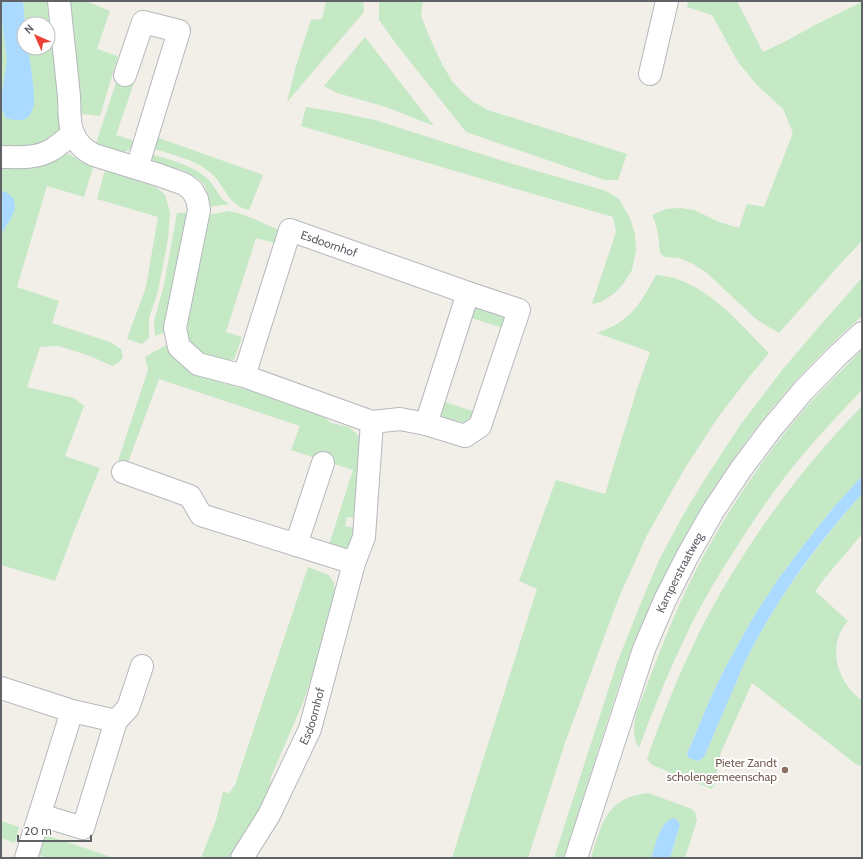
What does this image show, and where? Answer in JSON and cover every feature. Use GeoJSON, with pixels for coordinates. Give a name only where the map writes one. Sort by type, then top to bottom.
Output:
{"type":"FeatureCollection","features":[{"type":"Feature","properties":{"kind":"street","name":"Esdoornhof"},"geometry":{"type":"LineString","coordinates":[[59,1],[70,103],[70,125],[73,134],[81,147],[86,152],[94,155],[184,184],[192,190],[197,199],[199,210],[175,328],[180,347],[198,364],[244,376],[372,422],[400,419],[426,424],[465,436],[480,426],[519,310],[290,230],[244,376]]}},
{"type":"Feature","properties":{"kind":"street"},"geometry":{"type":"LineString","coordinates":[[650,74],[667,1]]}},
{"type":"Feature","properties":{"kind":"street"},"geometry":{"type":"LineString","coordinates":[[125,75],[143,22],[179,31],[137,168]]}},
{"type":"Feature","properties":{"kind":"street"},"geometry":{"type":"LineString","coordinates":[[1,157],[24,158],[37,155],[52,150],[73,134]]}},
{"type":"Feature","properties":{"kind":"street"},"geometry":{"type":"LineString","coordinates":[[426,424],[468,293]]}},
{"type":"Feature","properties":{"kind":"street","name":"Kamperstraatweg"},"geometry":{"type":"LineString","coordinates":[[576,858],[644,649],[665,600],[688,554],[713,511],[741,469],[771,429],[803,391],[862,333]]}},
{"type":"Feature","properties":{"kind":"street","name":"Esdoornhof"},"geometry":{"type":"LineString","coordinates":[[242,858],[269,814],[310,729],[354,563],[364,537],[372,422]]}},
{"type":"Feature","properties":{"kind":"street"},"geometry":{"type":"LineString","coordinates":[[296,545],[323,463]]}},
{"type":"Feature","properties":{"kind":"street"},"geometry":{"type":"LineString","coordinates":[[123,472],[190,496],[201,515],[354,563]]}},
{"type":"Feature","properties":{"kind":"street"},"geometry":{"type":"LineString","coordinates":[[40,815],[82,828],[116,721],[128,708],[142,666]]}},
{"type":"Feature","properties":{"kind":"street"},"geometry":{"type":"LineString","coordinates":[[1,688],[72,711],[116,721]]}},
{"type":"Feature","properties":{"kind":"street"},"geometry":{"type":"LineString","coordinates":[[26,858],[72,711]]}},
{"type":"Feature","properties":{"kind":"green space"},"geometry":{"type":"Polygon","coordinates":[[[23,1],[47,1],[49,16],[24,16],[23,1]]]}},
{"type":"Feature","properties":{"kind":"green space"},"geometry":{"type":"Polygon","coordinates":[[[70,1],[88,1],[110,11],[97,49],[118,56],[100,116],[81,114],[70,1]]]}},
{"type":"Feature","properties":{"kind":"green space"},"geometry":{"type":"Polygon","coordinates":[[[326,1],[363,1],[364,12],[287,102],[296,66],[311,20],[322,19],[326,1]]]}},
{"type":"Feature","properties":{"kind":"green space"},"geometry":{"type":"Polygon","coordinates":[[[379,1],[423,1],[421,15],[428,34],[442,64],[452,81],[462,92],[472,101],[488,110],[627,154],[618,180],[605,180],[466,132],[379,20],[379,1]]]}},
{"type":"Feature","properties":{"kind":"green space"},"geometry":{"type":"Polygon","coordinates":[[[688,1],[737,1],[763,52],[862,2],[862,241],[779,333],[757,320],[707,273],[693,264],[679,258],[665,257],[660,253],[659,238],[652,215],[666,209],[680,208],[694,210],[719,222],[739,228],[747,204],[764,207],[793,133],[783,109],[757,85],[738,62],[712,15],[687,7],[688,1]]]}},
{"type":"Feature","properties":{"kind":"green space"},"geometry":{"type":"Polygon","coordinates":[[[1,13],[7,60],[1,100],[1,13]]]}},
{"type":"Feature","properties":{"kind":"green space"},"geometry":{"type":"Polygon","coordinates":[[[365,37],[434,126],[386,107],[337,93],[324,86],[365,37]]]}},
{"type":"Feature","properties":{"kind":"green space"},"geometry":{"type":"Polygon","coordinates":[[[29,56],[53,56],[62,128],[59,135],[37,149],[1,151],[1,107],[6,118],[33,88],[29,56]]]}},
{"type":"Feature","properties":{"kind":"green space"},"geometry":{"type":"Polygon","coordinates":[[[118,77],[134,83],[116,135],[135,141],[129,150],[122,153],[95,146],[118,77]]]}},
{"type":"Feature","properties":{"kind":"green space"},"geometry":{"type":"Polygon","coordinates":[[[306,107],[375,120],[503,161],[606,191],[619,199],[630,218],[635,234],[636,251],[632,270],[624,283],[615,293],[601,302],[592,304],[616,232],[613,217],[301,126],[306,107]]]}},
{"type":"Feature","properties":{"kind":"green space"},"geometry":{"type":"Polygon","coordinates":[[[156,137],[263,175],[249,210],[234,203],[214,176],[202,166],[155,149],[156,137]]]}},
{"type":"Feature","properties":{"kind":"green space"},"geometry":{"type":"Polygon","coordinates":[[[62,153],[71,155],[93,167],[84,197],[47,186],[17,287],[59,301],[52,323],[110,342],[121,349],[123,357],[119,362],[112,366],[90,356],[59,346],[40,347],[27,387],[74,398],[84,406],[65,456],[100,468],[55,581],[1,565],[1,234],[11,219],[6,192],[1,191],[1,164],[62,153]]]}},
{"type":"Feature","properties":{"kind":"green space"},"geometry":{"type":"Polygon","coordinates":[[[148,153],[185,165],[199,172],[208,179],[221,198],[229,204],[209,207],[207,192],[201,181],[182,170],[153,161],[148,153]]]}},
{"type":"Feature","properties":{"kind":"green space"},"geometry":{"type":"Polygon","coordinates":[[[105,170],[156,187],[165,195],[170,213],[168,239],[158,291],[149,318],[149,338],[142,344],[127,339],[146,287],[158,217],[97,199],[105,170]]]}},
{"type":"Feature","properties":{"kind":"green space"},"geometry":{"type":"Polygon","coordinates":[[[228,211],[253,218],[277,229],[278,232],[275,243],[256,238],[226,332],[242,337],[234,359],[228,362],[196,352],[190,346],[187,333],[188,324],[186,302],[193,270],[201,256],[209,215],[228,211]]]}},
{"type":"Feature","properties":{"kind":"green space"},"geometry":{"type":"Polygon","coordinates":[[[177,213],[188,213],[166,332],[155,336],[154,321],[164,285],[177,213]]]}},
{"type":"Feature","properties":{"kind":"green space"},"geometry":{"type":"Polygon","coordinates":[[[656,275],[677,279],[693,286],[717,302],[769,353],[719,416],[685,468],[647,535],[619,597],[565,743],[528,858],[452,858],[537,589],[519,581],[556,480],[605,494],[637,389],[650,352],[597,333],[617,324],[632,312],[641,301],[656,275]]]}},
{"type":"Feature","properties":{"kind":"green space"},"geometry":{"type":"Polygon","coordinates":[[[862,278],[862,316],[828,347],[795,381],[765,416],[711,492],[687,532],[665,574],[629,658],[614,700],[564,858],[554,858],[617,663],[660,558],[682,517],[741,424],[783,369],[862,278]]]}},
{"type":"Feature","properties":{"kind":"green space"},"geometry":{"type":"Polygon","coordinates":[[[471,307],[506,318],[503,328],[468,317],[471,307]]]}},
{"type":"Feature","properties":{"kind":"green space"},"geometry":{"type":"Polygon","coordinates":[[[168,344],[196,374],[315,409],[331,423],[349,427],[357,434],[361,439],[356,518],[347,517],[345,526],[355,528],[353,538],[348,546],[340,549],[328,548],[353,470],[291,450],[300,426],[159,379],[127,465],[118,461],[148,370],[145,357],[168,344]]]}},
{"type":"Feature","properties":{"kind":"green space"},"geometry":{"type":"Polygon","coordinates":[[[862,350],[862,390],[823,431],[791,469],[763,507],[725,566],[702,603],[686,635],[651,715],[639,748],[634,736],[636,714],[670,626],[716,533],[741,493],[782,436],[812,400],[862,350]]]}},
{"type":"Feature","properties":{"kind":"green space"},"geometry":{"type":"Polygon","coordinates":[[[441,401],[476,412],[472,425],[437,415],[441,401]]]}},
{"type":"Feature","properties":{"kind":"green space"},"geometry":{"type":"Polygon","coordinates":[[[862,406],[862,476],[834,507],[806,542],[779,578],[754,616],[726,666],[687,754],[704,757],[744,664],[772,613],[830,532],[862,494],[862,534],[815,591],[848,621],[841,631],[837,641],[837,663],[846,684],[853,693],[862,700],[862,766],[857,765],[752,683],[721,752],[715,783],[712,789],[652,765],[647,759],[664,712],[684,665],[719,595],[740,561],[785,495],[835,434],[862,406]]]}},
{"type":"Feature","properties":{"kind":"green space"},"geometry":{"type":"Polygon","coordinates":[[[308,567],[329,575],[334,583],[335,594],[320,651],[304,700],[271,777],[269,799],[236,858],[201,858],[216,820],[223,792],[229,793],[235,785],[308,567]]]}},
{"type":"Feature","properties":{"kind":"green space"},"geometry":{"type":"Polygon","coordinates":[[[648,793],[692,809],[695,812],[697,820],[685,858],[670,858],[680,825],[661,829],[651,858],[591,858],[603,823],[614,807],[623,800],[648,793]]]}},
{"type":"Feature","properties":{"kind":"green space"},"geometry":{"type":"Polygon","coordinates":[[[1,821],[19,827],[15,843],[1,838],[1,821]]]}},
{"type":"Feature","properties":{"kind":"green space"},"geometry":{"type":"Polygon","coordinates":[[[46,835],[114,858],[47,858],[39,855],[46,835]]]}},
{"type":"Feature","properties":{"kind":"water"},"geometry":{"type":"Polygon","coordinates":[[[1,1],[23,1],[24,16],[16,16],[16,56],[29,56],[34,104],[31,114],[22,120],[6,118],[1,107],[7,60],[1,13],[1,1]]]}},
{"type":"Feature","properties":{"kind":"water"},"geometry":{"type":"Polygon","coordinates":[[[1,191],[6,192],[14,199],[15,208],[11,219],[1,234],[1,191]]]}},
{"type":"Feature","properties":{"kind":"water"},"geometry":{"type":"Polygon","coordinates":[[[862,476],[862,494],[829,532],[799,572],[785,592],[760,634],[744,664],[704,757],[698,761],[689,758],[687,754],[711,697],[726,666],[754,616],[779,578],[806,542],[834,507],[862,476]]]}},
{"type":"Feature","properties":{"kind":"water"},"geometry":{"type":"Polygon","coordinates":[[[674,818],[680,825],[670,858],[651,858],[661,829],[669,820],[674,818]]]}},
{"type":"Feature","properties":{"kind":"place","name":"Pieter Zandt scholengemeenschap"},"geometry":{"type":"Point","coordinates":[785,770]}}]}
